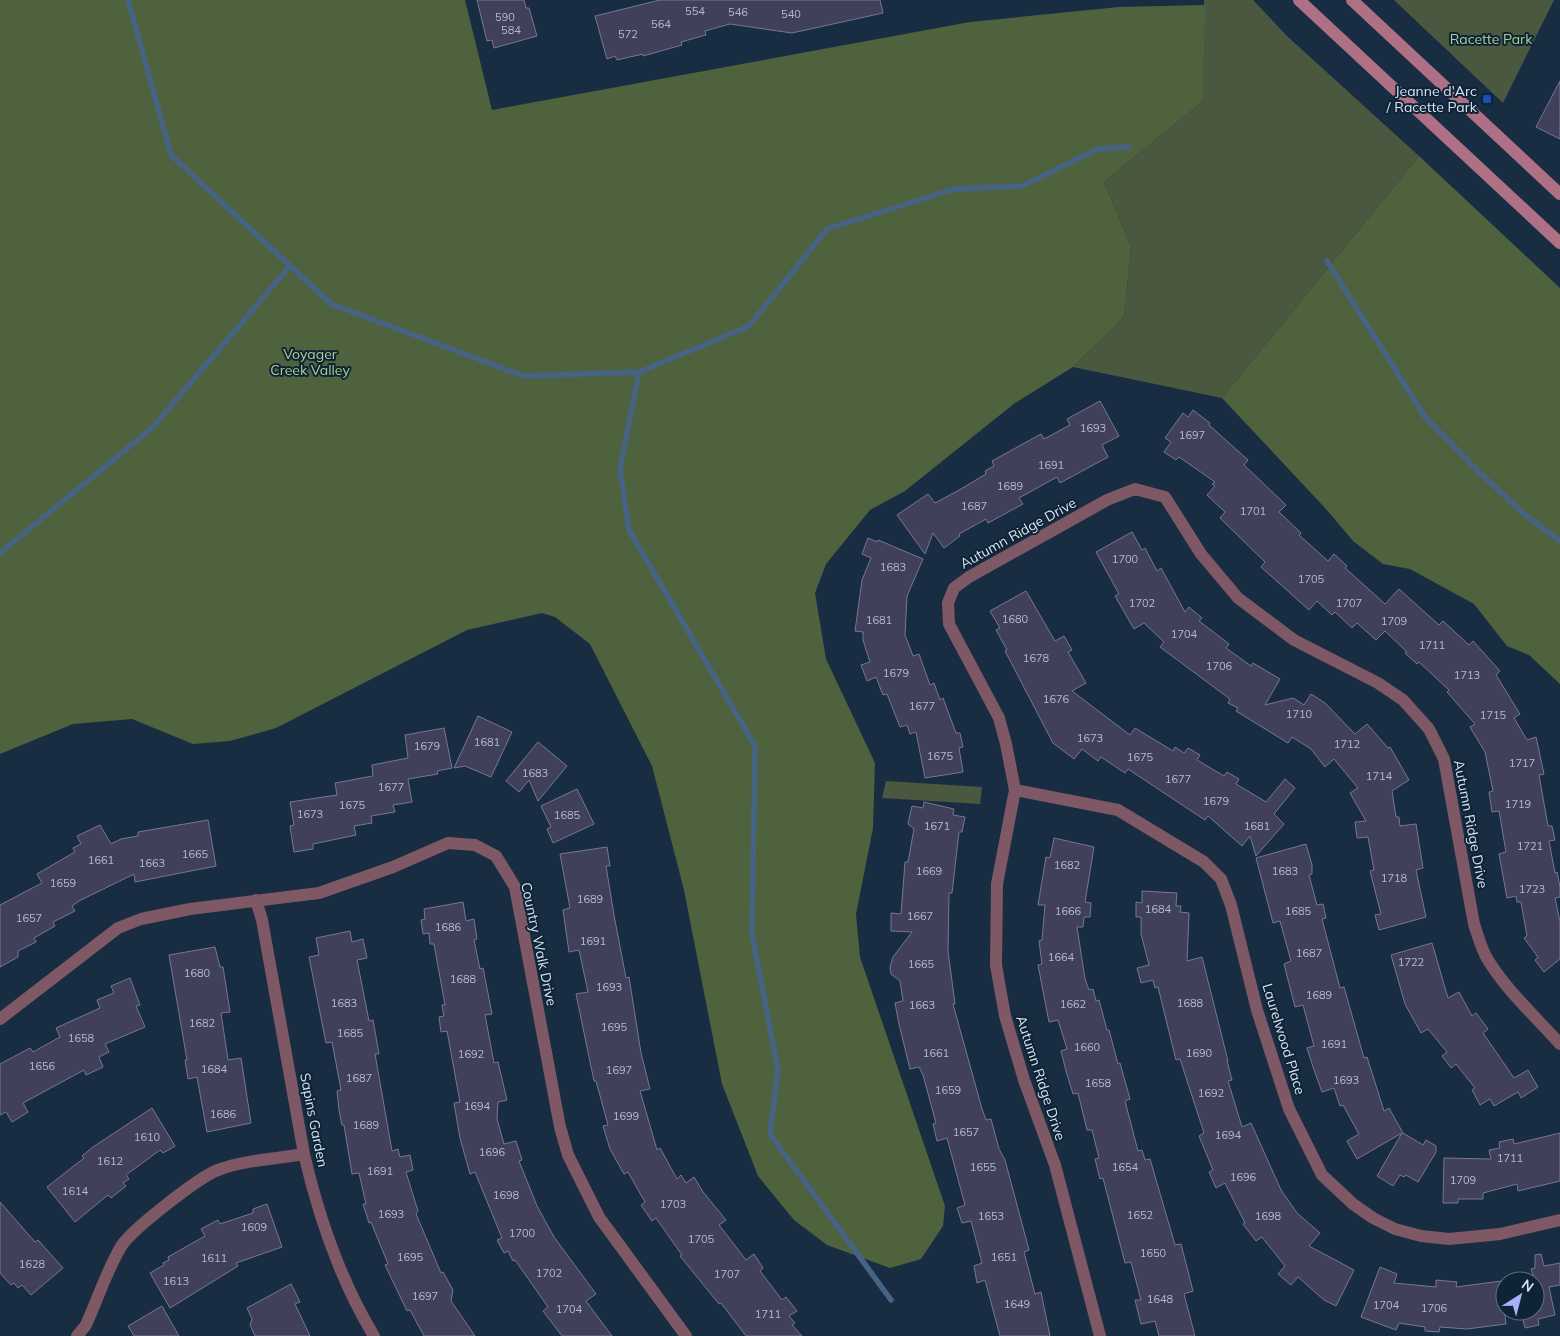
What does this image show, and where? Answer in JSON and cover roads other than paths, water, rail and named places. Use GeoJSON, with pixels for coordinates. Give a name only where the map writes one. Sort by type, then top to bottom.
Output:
{"type":"FeatureCollection","features":[{"type":"Feature","properties":{"kind":"main road"},"geometry":{"type":"LineString","coordinates":[[1300,0],[1560,243]]}},
{"type":"Feature","properties":{"kind":"main road"},"geometry":{"type":"LineString","coordinates":[[1352,0],[1560,194]]}},
{"type":"Feature","properties":{"kind":"street","name":"Autumn Ridge Drive"},"geometry":{"type":"LineString","coordinates":[[1100,1336],[1054,1165],[1024,1080],[1005,1016],[996,965],[997,884],[1015,790],[999,718],[949,624],[948,604],[954,588],[969,577],[1107,500],[1135,489],[1164,497],[1201,554],[1238,598],[1294,640],[1378,683],[1403,700],[1429,729],[1444,759],[1474,924],[1480,942],[1488,960],[1508,986],[1560,1044]]}},
{"type":"Feature","properties":{"kind":"street","name":"Laurelwood Place"},"geometry":{"type":"LineString","coordinates":[[1015,790],[1118,810],[1204,862],[1222,879],[1227,891],[1267,1043],[1289,1109],[1322,1175],[1353,1204],[1395,1229],[1421,1236],[1449,1239],[1500,1234],[1560,1220]]}},
{"type":"Feature","properties":{"kind":"street","name":"Country Walk Drive"},"geometry":{"type":"LineString","coordinates":[[0,1019],[118,928],[130,922],[190,909],[319,893],[394,867],[448,843],[475,845],[496,856],[514,887],[560,1126],[568,1155],[599,1217],[686,1336]]}},
{"type":"Feature","properties":{"kind":"street","name":"Sapins Garden"},"geometry":{"type":"LineString","coordinates":[[256,900],[262,920],[304,1154],[312,1188],[333,1253],[348,1287],[374,1336]]}},
{"type":"Feature","properties":{"kind":"street"},"geometry":{"type":"LineString","coordinates":[[77,1336],[86,1325],[123,1245],[133,1233],[190,1186],[204,1176],[219,1169],[304,1154]]}},
{"type":"Feature","properties":{"kind":"waterway"},"geometry":{"type":"LineString","coordinates":[[128,0],[171,155],[331,304],[523,376],[639,372],[749,326],[827,229],[954,189],[1022,186],[1098,149],[1129,147]]}},
{"type":"Feature","properties":{"kind":"waterway"},"geometry":{"type":"LineString","coordinates":[[1327,261],[1425,417],[1524,514],[1560,541]]}},
{"type":"Feature","properties":{"kind":"waterway"},"geometry":{"type":"LineString","coordinates":[[0,553],[152,428],[290,266]]}},
{"type":"Feature","properties":{"kind":"waterway"},"geometry":{"type":"LineString","coordinates":[[639,372],[620,469],[629,530],[755,746],[752,934],[778,1070],[770,1134],[891,1300]]}},
{"type":"Feature","properties":{"kind":"place","name":"Jeanne d'Arc / Racette Park"},"geometry":{"type":"Point","coordinates":[1487,99]}},
{"type":"Feature","properties":{"kind":"park label","name":"Racette Park"},"geometry":{"type":"Point","coordinates":[1491,39]}},
{"type":"Feature","properties":{"kind":"park label","name":"Voyager Creek Valley"},"geometry":{"type":"Point","coordinates":[310,362]}}]}
